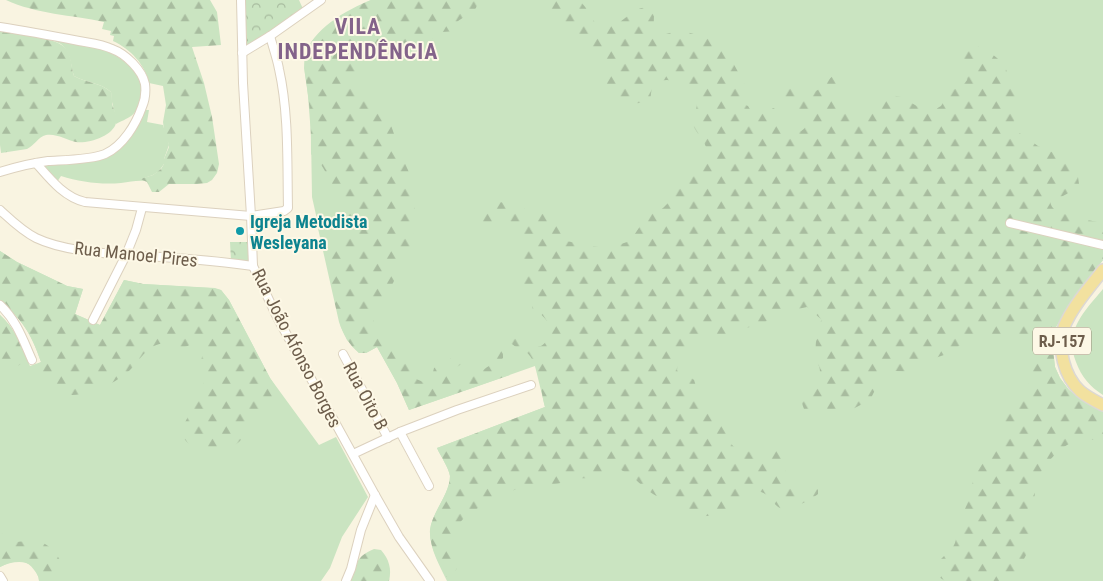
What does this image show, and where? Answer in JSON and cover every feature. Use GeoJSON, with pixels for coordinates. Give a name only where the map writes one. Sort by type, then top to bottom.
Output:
{"type":"FeatureCollection","features":[{"type":"Feature","properties":{"kind":"main road","name":"RJ-157"},"geometry":{"type":"LineString","coordinates":[[1103,270],[1069,317],[1062,335],[1061,347],[1064,364],[1072,382],[1086,396],[1103,406]]}},
{"type":"Feature","properties":{"kind":"street","name":"Rua João Afonso Borges"},"geometry":{"type":"LineString","coordinates":[[241,0],[253,266],[277,317],[375,495],[399,537],[430,581]]}},
{"type":"Feature","properties":{"kind":"street"},"geometry":{"type":"LineString","coordinates":[[242,53],[321,0]]}},
{"type":"Feature","properties":{"kind":"street"},"geometry":{"type":"LineString","coordinates":[[0,27],[113,49],[135,67],[145,84],[143,104],[133,127],[110,151],[96,156],[36,163],[0,172]]}},
{"type":"Feature","properties":{"kind":"street"},"geometry":{"type":"LineString","coordinates":[[36,163],[57,186],[76,199],[92,203],[251,216],[286,211],[288,208],[287,154],[284,107],[279,69],[270,36]]}},
{"type":"Feature","properties":{"kind":"street"},"geometry":{"type":"LineString","coordinates":[[93,320],[126,255],[142,208]]}},
{"type":"Feature","properties":{"kind":"street","name":"Rua Manoel Pires"},"geometry":{"type":"LineString","coordinates":[[0,210],[23,230],[38,239],[74,249],[99,253],[229,262],[253,266]]}},
{"type":"Feature","properties":{"kind":"street"},"geometry":{"type":"LineString","coordinates":[[1010,223],[1103,245]]}},
{"type":"Feature","properties":{"kind":"street"},"geometry":{"type":"LineString","coordinates":[[0,306],[17,326],[32,360]]}},
{"type":"Feature","properties":{"kind":"street","name":"Rua Oito B"},"geometry":{"type":"LineString","coordinates":[[343,354],[388,438]]}},
{"type":"Feature","properties":{"kind":"street"},"geometry":{"type":"LineString","coordinates":[[353,454],[400,432],[531,385]]}},
{"type":"Feature","properties":{"kind":"street"},"geometry":{"type":"LineString","coordinates":[[400,432],[429,486]]}},
{"type":"Feature","properties":{"kind":"street"},"geometry":{"type":"LineString","coordinates":[[346,581],[361,530],[375,495]]}},
{"type":"Feature","properties":{"kind":"street"},"geometry":{"type":"LineString","coordinates":[[0,576],[3,581]]}},
{"type":"Feature","properties":{"kind":"green space"},"geometry":{"type":"Polygon","coordinates":[[[6,0],[210,0],[217,12],[221,45],[192,47],[204,83],[212,117],[219,164],[217,173],[212,180],[207,183],[197,184],[169,184],[159,192],[152,192],[147,182],[140,179],[153,175],[161,169],[169,147],[165,138],[163,122],[166,105],[163,86],[149,83],[144,70],[136,58],[125,48],[113,41],[114,36],[110,35],[111,31],[102,29],[104,22],[42,11],[6,0]]]}},
{"type":"Feature","properties":{"kind":"green space"},"geometry":{"type":"Polygon","coordinates":[[[245,0],[299,0],[303,9],[247,48],[245,0]]]}},
{"type":"Feature","properties":{"kind":"green space"},"geometry":{"type":"Polygon","coordinates":[[[371,0],[1103,0],[1103,260],[1072,300],[1056,327],[1053,350],[1055,367],[1069,390],[1081,400],[1103,412],[1103,581],[447,581],[436,557],[430,537],[431,523],[447,490],[450,476],[437,448],[545,407],[535,366],[409,410],[397,383],[377,347],[366,353],[359,353],[347,340],[341,327],[312,197],[311,135],[304,68],[305,57],[312,41],[320,32],[340,16],[371,0]]]}},
{"type":"Feature","properties":{"kind":"green space"},"geometry":{"type":"Polygon","coordinates":[[[371,0],[479,0],[473,12],[457,22],[457,31],[442,32],[440,37],[412,40],[397,46],[386,56],[375,61],[355,83],[356,86],[369,86],[372,95],[367,104],[368,106],[384,110],[387,113],[415,191],[414,206],[417,219],[414,229],[414,241],[380,306],[372,314],[375,329],[378,334],[402,355],[414,378],[430,385],[434,389],[439,386],[433,372],[434,368],[457,355],[463,355],[463,361],[459,366],[450,371],[461,378],[472,377],[489,366],[489,355],[497,350],[503,352],[503,358],[499,362],[510,375],[409,410],[397,383],[377,347],[366,353],[359,353],[344,335],[339,322],[317,224],[327,228],[330,235],[336,237],[342,236],[349,230],[345,215],[324,168],[311,154],[305,57],[308,47],[322,29],[341,15],[371,0]]]}},
{"type":"Feature","properties":{"kind":"green space"},"geometry":{"type":"Polygon","coordinates":[[[541,0],[580,0],[594,22],[603,26],[613,25],[640,8],[646,7],[653,9],[654,27],[656,34],[659,36],[684,31],[713,40],[726,50],[746,88],[745,96],[737,101],[748,106],[754,113],[774,108],[777,113],[774,120],[775,124],[793,132],[799,132],[806,126],[803,120],[780,103],[776,95],[782,88],[787,87],[806,92],[815,91],[831,77],[839,73],[842,75],[838,86],[841,101],[848,109],[861,116],[867,113],[881,98],[891,95],[901,97],[929,113],[941,106],[951,90],[961,87],[967,80],[962,59],[970,49],[977,46],[987,50],[1004,65],[1017,97],[1014,124],[1018,132],[1038,146],[1057,154],[1074,169],[1078,177],[1079,184],[1076,189],[1061,197],[1050,200],[1052,207],[1061,213],[1082,219],[1098,222],[1103,219],[1103,260],[1072,300],[1056,327],[1053,350],[1055,367],[1069,390],[1081,400],[1103,412],[1103,443],[1086,439],[1070,443],[1045,466],[1036,481],[1035,496],[1027,511],[1034,536],[1020,566],[1012,577],[1007,581],[945,581],[939,577],[937,565],[955,543],[974,476],[982,464],[988,448],[1001,437],[1004,415],[1021,404],[1025,398],[1031,375],[1029,358],[1020,339],[1012,334],[978,338],[966,342],[944,355],[926,361],[909,372],[884,372],[878,377],[877,386],[870,400],[849,411],[842,414],[825,408],[807,411],[804,409],[799,395],[820,372],[816,360],[816,349],[817,330],[822,320],[807,307],[793,310],[758,325],[742,329],[732,333],[725,339],[713,337],[702,339],[681,357],[677,370],[682,379],[683,374],[694,380],[701,396],[723,418],[729,441],[733,446],[757,453],[784,450],[785,470],[790,482],[804,487],[816,487],[818,494],[800,505],[784,509],[778,507],[766,494],[754,490],[748,493],[743,503],[731,513],[698,516],[678,504],[649,492],[631,476],[619,469],[589,478],[576,478],[557,484],[527,485],[476,509],[464,518],[455,530],[449,543],[450,555],[456,562],[457,568],[446,577],[435,554],[430,536],[431,523],[447,490],[450,476],[437,448],[545,407],[534,363],[524,350],[516,347],[501,335],[509,334],[525,340],[533,347],[544,344],[549,335],[549,324],[544,317],[532,308],[532,301],[522,281],[520,239],[523,230],[515,223],[504,221],[495,224],[484,234],[481,233],[477,222],[480,210],[494,203],[509,203],[556,220],[566,241],[604,248],[615,246],[632,238],[650,214],[663,208],[673,198],[683,174],[701,157],[706,147],[693,124],[697,105],[688,91],[675,82],[664,80],[654,85],[647,102],[616,102],[610,95],[602,69],[591,48],[576,34],[554,22],[546,13],[541,0]]]}},
{"type":"Feature","properties":{"kind":"green space"},"geometry":{"type":"Polygon","coordinates":[[[0,31],[36,36],[55,42],[67,50],[71,59],[74,76],[102,86],[111,92],[112,104],[116,114],[114,128],[105,135],[87,142],[76,142],[58,136],[46,135],[27,149],[1,153],[0,31]]]}},
{"type":"Feature","properties":{"kind":"green space"},"geometry":{"type":"Polygon","coordinates":[[[52,40],[109,52],[128,64],[138,76],[142,85],[141,98],[135,112],[130,117],[116,124],[111,92],[102,86],[74,76],[66,49],[61,44],[52,40]]]}},
{"type":"Feature","properties":{"kind":"green space"},"geometry":{"type":"Polygon","coordinates":[[[144,110],[149,110],[147,122],[163,125],[169,145],[164,164],[153,175],[141,179],[145,181],[114,184],[83,181],[61,176],[57,182],[42,166],[99,160],[132,134],[140,122],[144,110]]]}},
{"type":"Feature","properties":{"kind":"green space"},"geometry":{"type":"Polygon","coordinates":[[[230,242],[248,242],[249,263],[231,261],[230,242]]]}},
{"type":"Feature","properties":{"kind":"green space"},"geometry":{"type":"Polygon","coordinates":[[[0,251],[17,262],[67,286],[83,289],[75,314],[100,325],[124,280],[143,284],[215,288],[221,290],[229,300],[270,378],[319,445],[336,437],[368,497],[342,537],[330,568],[321,581],[39,581],[34,568],[25,563],[6,564],[0,567],[0,315],[14,332],[30,366],[41,362],[34,343],[25,328],[15,314],[0,300],[0,251]]]}},
{"type":"Feature","properties":{"kind":"green space"},"geometry":{"type":"Polygon","coordinates":[[[0,251],[17,262],[67,286],[83,289],[75,314],[100,325],[124,280],[143,284],[221,290],[229,300],[281,395],[266,403],[259,410],[239,442],[225,450],[209,453],[194,447],[186,441],[183,435],[186,421],[199,400],[203,389],[200,363],[202,349],[198,345],[193,344],[177,348],[158,344],[147,351],[122,377],[88,393],[75,395],[53,390],[42,378],[38,364],[41,362],[30,335],[15,314],[0,300],[0,251]]]}},
{"type":"Feature","properties":{"kind":"green space"},"geometry":{"type":"Polygon","coordinates":[[[1103,289],[1103,395],[1086,381],[1080,372],[1073,351],[1072,340],[1078,322],[1103,289]]]}},
{"type":"Feature","properties":{"kind":"green space"},"geometry":{"type":"Polygon","coordinates":[[[0,315],[13,330],[27,359],[18,366],[0,364],[0,315]]]}},
{"type":"Feature","properties":{"kind":"green space"},"geometry":{"type":"Polygon","coordinates":[[[0,532],[12,542],[35,541],[48,546],[57,555],[63,566],[62,574],[54,577],[38,576],[30,566],[22,561],[12,562],[0,567],[0,532]]]}},
{"type":"Feature","properties":{"kind":"green space"},"geometry":{"type":"Polygon","coordinates":[[[374,549],[381,550],[388,561],[390,568],[389,581],[350,581],[360,558],[374,549]]]}},
{"type":"Feature","properties":{"kind":"place","name":"Igreja Metodista Wesleyana"},"geometry":{"type":"Point","coordinates":[240,231]}},
{"type":"Feature","properties":{"kind":"district","name":"VILA INDEPENDÊNCIA"},"geometry":{"type":"Point","coordinates":[358,38]}}]}
